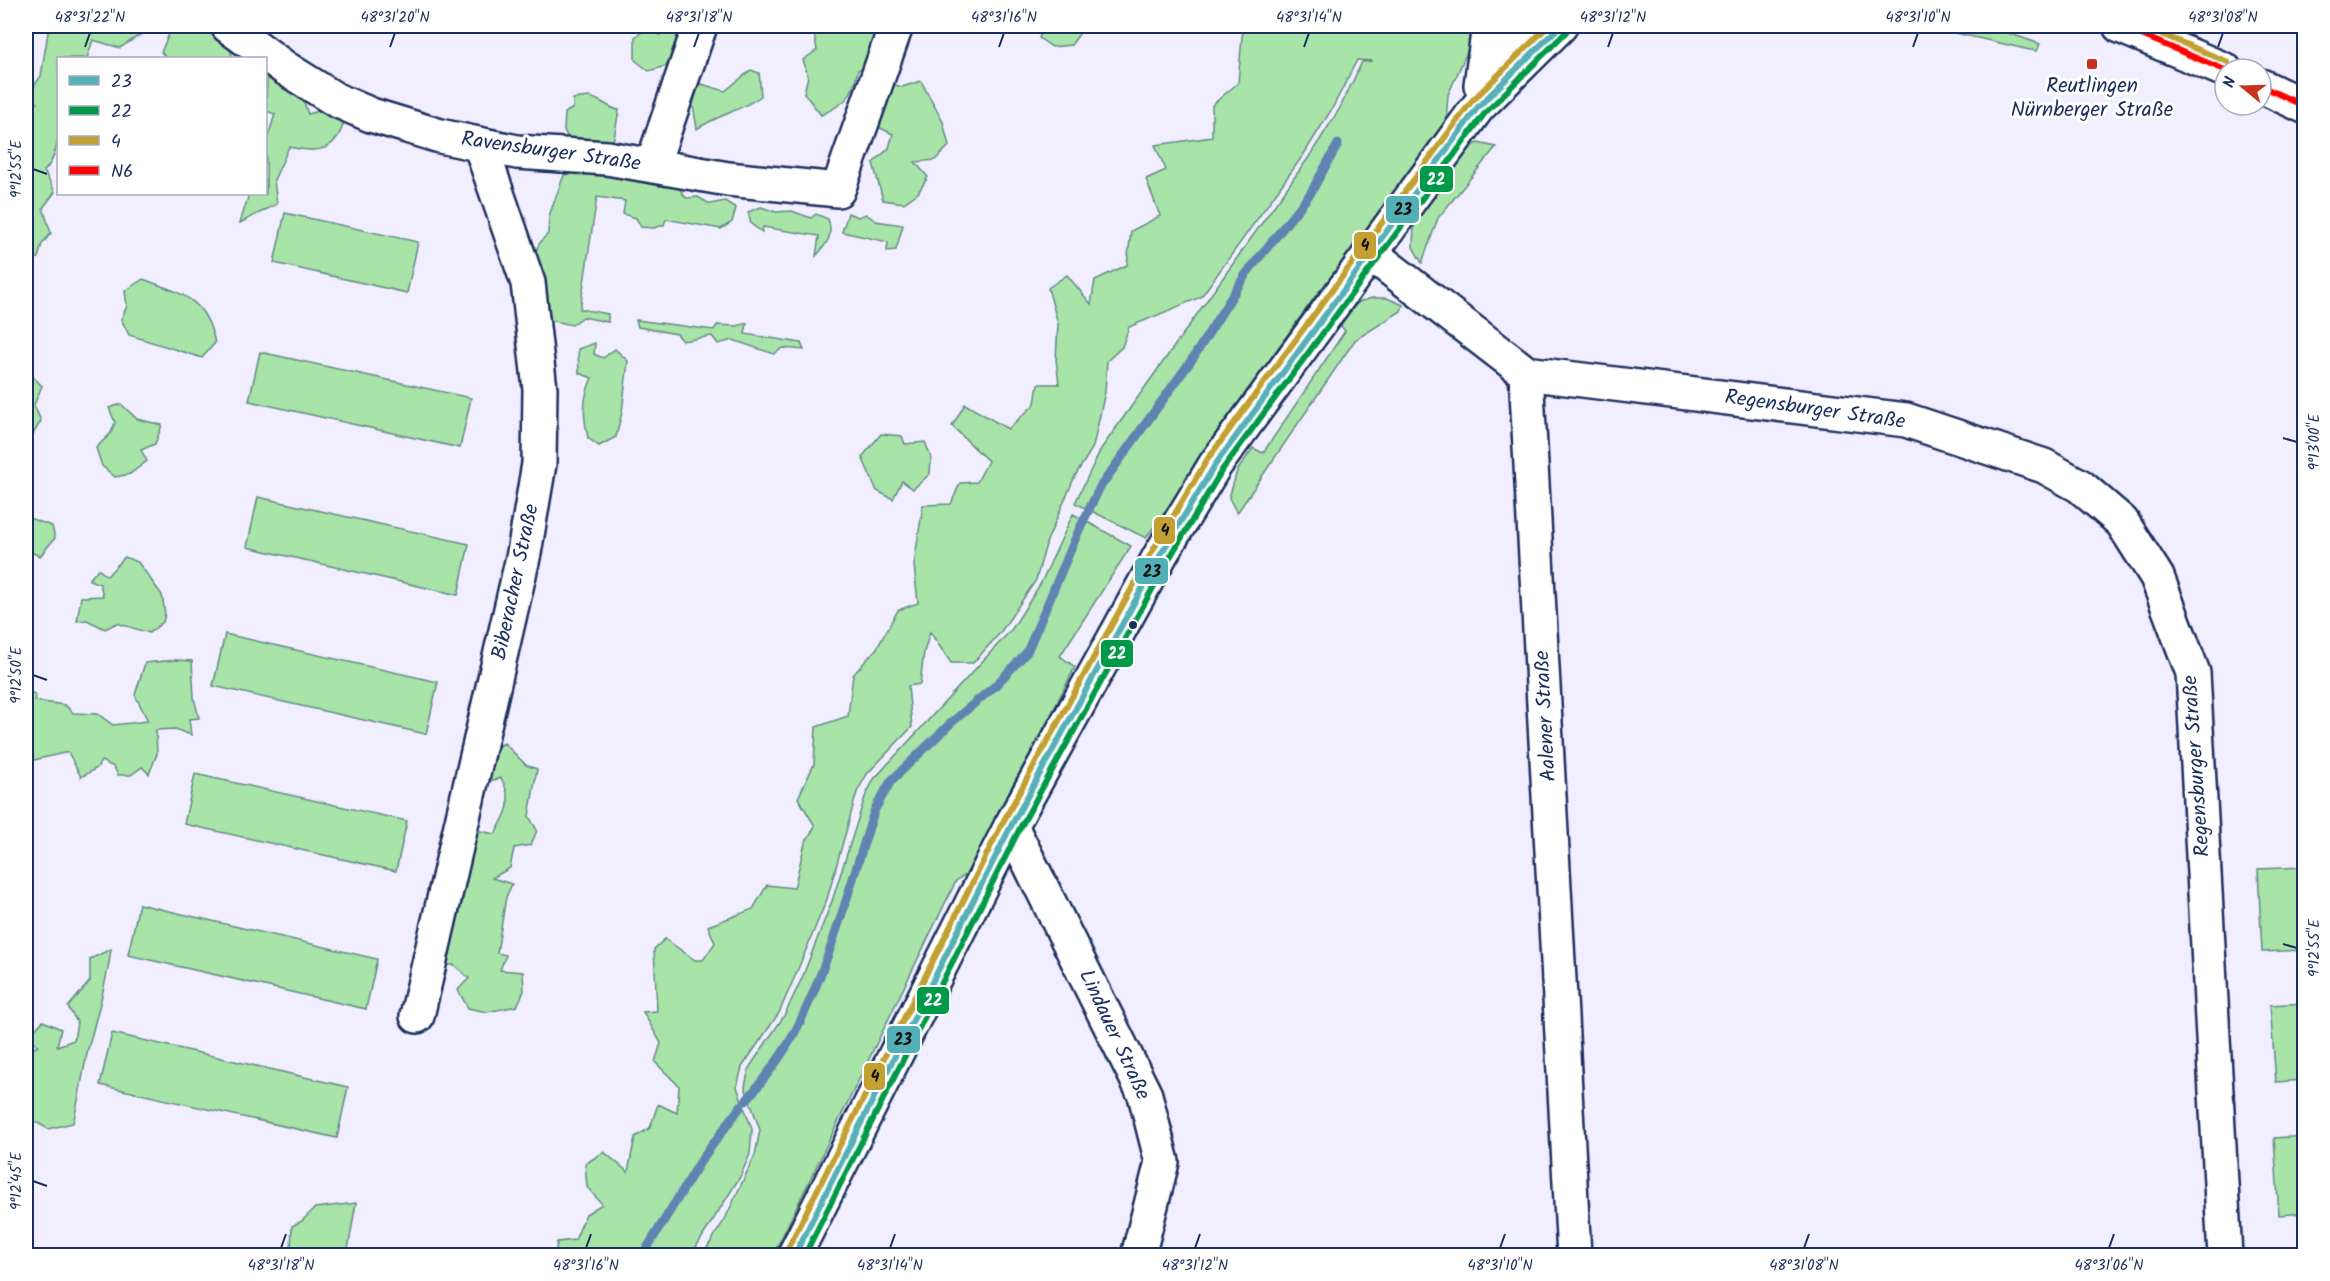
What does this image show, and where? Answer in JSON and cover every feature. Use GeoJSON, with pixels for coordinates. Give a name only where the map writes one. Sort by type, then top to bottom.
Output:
{"type":"FeatureCollection","features":[{"type":"Feature","properties":{"kind":"street","name":"Ravensburger Straße"},"geometry":{"type":"LineString","coordinates":[[228,26],[285,68],[336,100],[382,119],[481,147],[527,153],[598,157],[760,184],[838,190],[896,26]]}},
{"type":"Feature","properties":{"kind":"street","name":"Ravensburger Straße"},"geometry":{"type":"LineString","coordinates":[[652,166],[700,26]]}},
{"type":"Feature","properties":{"kind":"street"},"geometry":{"type":"LineString","coordinates":[[1478,107],[1489,26]]}},
{"type":"Feature","properties":{"kind":"street"},"geometry":{"type":"LineString","coordinates":[[1478,107],[1519,26]]}},
{"type":"Feature","properties":{"kind":"street"},"geometry":{"type":"LineString","coordinates":[[794,1256],[1011,826],[1155,563],[1215,465],[1478,107],[1560,26]]}},
{"type":"Feature","properties":{"kind":"street"},"geometry":{"type":"LineString","coordinates":[[2120,26],[2213,65]]}},
{"type":"Feature","properties":{"kind":"street"},"geometry":{"type":"LineString","coordinates":[[2273,92],[2304,106]]}},
{"type":"Feature","properties":{"kind":"street","name":"Biberacher Straße"},"geometry":{"type":"LineString","coordinates":[[417,1016],[524,553],[539,464],[540,389],[529,292],[521,259],[481,147]]}},
{"type":"Feature","properties":{"kind":"street"},"geometry":{"type":"LineString","coordinates":[[1370,253],[1526,373]]}},
{"type":"Feature","properties":{"kind":"street","name":"Aalener Straße"},"geometry":{"type":"LineString","coordinates":[[1526,373],[1574,1256]]}},
{"type":"Feature","properties":{"kind":"street","name":"Regensburger Straße"},"geometry":{"type":"LineString","coordinates":[[1526,373],[1905,420],[2044,466],[2080,486],[2122,522],[2157,577],[2193,673],[2224,1256]]}},
{"type":"Feature","properties":{"kind":"street","name":"Lindauer Straße"},"geometry":{"type":"LineString","coordinates":[[1011,826],[1145,1095],[1162,1162],[1138,1256]]}},
{"type":"Feature","properties":{"kind":"green space"},"geometry":{"type":"Polygon","coordinates":[[[49,26],[145,26],[143,33],[120,48],[93,40],[87,57],[57,57],[57,144],[51,161],[44,171],[55,192],[43,208],[51,233],[42,244],[38,258],[26,262],[26,105],[37,103],[31,90],[41,76],[49,26]]]}},
{"type":"Feature","properties":{"kind":"green space"},"geometry":{"type":"Polygon","coordinates":[[[165,26],[196,26],[213,33],[225,34],[233,57],[165,57],[161,52],[169,34],[165,26]]]}},
{"type":"Feature","properties":{"kind":"green space"},"geometry":{"type":"Polygon","coordinates":[[[666,26],[684,26],[676,49],[666,66],[649,71],[635,60],[635,37],[649,27],[660,35],[666,26]]]}},
{"type":"Feature","properties":{"kind":"green space"},"geometry":{"type":"Polygon","coordinates":[[[818,26],[882,26],[880,66],[858,70],[854,87],[847,98],[837,107],[821,115],[804,93],[808,76],[803,60],[817,50],[814,34],[818,26]]]}},
{"type":"Feature","properties":{"kind":"green space"},"geometry":{"type":"Polygon","coordinates":[[[1043,26],[1085,26],[1071,45],[1052,47],[1039,38],[1043,26]]]}},
{"type":"Feature","properties":{"kind":"green space"},"geometry":{"type":"Polygon","coordinates":[[[1243,26],[1476,26],[1475,34],[1448,95],[1446,123],[1325,295],[1319,291],[1222,426],[1228,431],[1187,480],[1146,538],[1075,503],[1101,449],[1309,157],[1340,108],[1362,62],[1373,61],[1357,60],[1333,107],[1304,154],[1201,297],[1129,327],[1122,347],[1107,361],[1105,392],[1093,447],[1075,476],[1047,541],[1036,580],[1000,633],[973,663],[951,663],[930,632],[924,652],[920,684],[908,686],[912,727],[867,774],[857,792],[827,899],[796,974],[779,1013],[742,1067],[737,1087],[752,1129],[750,1154],[740,1177],[691,1255],[555,1256],[557,1242],[575,1240],[586,1214],[602,1204],[587,1187],[585,1164],[604,1152],[628,1172],[635,1137],[650,1128],[658,1104],[677,1113],[679,1086],[655,1062],[661,1043],[643,1012],[657,1011],[654,949],[665,939],[695,960],[703,960],[715,943],[708,926],[753,909],[767,885],[794,888],[805,843],[815,826],[798,798],[814,764],[816,727],[848,716],[853,675],[877,648],[898,610],[918,603],[914,565],[923,505],[951,504],[960,483],[977,482],[988,461],[952,426],[965,404],[1008,429],[1035,404],[1038,384],[1059,384],[1056,359],[1058,324],[1048,288],[1067,275],[1091,304],[1095,280],[1127,265],[1131,231],[1160,216],[1146,179],[1166,170],[1155,145],[1212,137],[1212,105],[1238,83],[1243,26]]]}},
{"type":"Feature","properties":{"kind":"green space"},"geometry":{"type":"Polygon","coordinates":[[[1925,26],[1988,26],[2040,44],[2037,51],[2030,50],[1925,26]]]}},
{"type":"Feature","properties":{"kind":"green space"},"geometry":{"type":"Polygon","coordinates":[[[751,70],[759,73],[761,96],[697,129],[693,105],[698,83],[725,91],[751,70]]]}},
{"type":"Feature","properties":{"kind":"green space"},"geometry":{"type":"Polygon","coordinates":[[[267,73],[301,93],[308,114],[322,110],[344,122],[330,145],[316,150],[289,147],[274,180],[277,204],[240,223],[249,195],[267,195],[267,140],[275,114],[267,111],[267,73]]]}},
{"type":"Feature","properties":{"kind":"green space"},"geometry":{"type":"Polygon","coordinates":[[[876,79],[902,87],[921,81],[943,122],[949,146],[935,160],[915,162],[928,177],[918,193],[904,203],[883,200],[873,163],[889,148],[893,134],[874,125],[876,79]]]}},
{"type":"Feature","properties":{"kind":"green space"},"geometry":{"type":"Polygon","coordinates":[[[589,97],[619,110],[614,138],[602,148],[574,146],[564,131],[565,113],[573,108],[573,99],[589,97]]]}},
{"type":"Feature","properties":{"kind":"green space"},"geometry":{"type":"Polygon","coordinates":[[[1478,143],[1496,147],[1438,218],[1422,263],[1413,247],[1414,223],[1466,149],[1478,143]]]}},
{"type":"Feature","properties":{"kind":"green space"},"geometry":{"type":"Polygon","coordinates":[[[580,164],[677,185],[686,198],[698,197],[710,204],[725,201],[736,208],[732,222],[721,229],[666,219],[664,225],[654,228],[641,227],[636,218],[623,214],[625,201],[597,197],[580,309],[608,314],[608,322],[583,317],[572,325],[546,319],[535,274],[536,252],[548,234],[549,216],[564,175],[570,174],[580,164]]]}},
{"type":"Feature","properties":{"kind":"green space"},"geometry":{"type":"Polygon","coordinates":[[[761,207],[776,212],[792,211],[811,218],[816,214],[828,219],[830,235],[816,256],[819,236],[763,227],[762,232],[751,224],[748,212],[761,207]]]}},
{"type":"Feature","properties":{"kind":"green space"},"geometry":{"type":"Polygon","coordinates":[[[285,213],[418,242],[407,293],[274,263],[285,213]]]}},
{"type":"Feature","properties":{"kind":"green space"},"geometry":{"type":"Polygon","coordinates":[[[848,213],[858,217],[866,214],[876,221],[903,225],[896,250],[887,251],[888,242],[842,232],[848,213]]]}},
{"type":"Feature","properties":{"kind":"green space"},"geometry":{"type":"Polygon","coordinates":[[[143,279],[180,294],[198,306],[211,328],[215,343],[202,358],[129,335],[121,319],[127,306],[125,291],[143,279]]]}},
{"type":"Feature","properties":{"kind":"green space"},"geometry":{"type":"Polygon","coordinates":[[[1372,298],[1387,298],[1403,305],[1401,311],[1355,340],[1237,513],[1229,498],[1237,471],[1253,448],[1263,453],[1345,331],[1338,322],[1359,302],[1372,298]]]}},
{"type":"Feature","properties":{"kind":"green space"},"geometry":{"type":"Polygon","coordinates":[[[636,320],[714,330],[717,325],[737,326],[747,323],[745,334],[801,343],[804,350],[783,348],[774,354],[733,340],[718,344],[712,336],[683,341],[677,334],[638,327],[636,320]]]}},
{"type":"Feature","properties":{"kind":"green space"},"geometry":{"type":"Polygon","coordinates":[[[595,343],[594,354],[603,358],[615,349],[628,361],[622,412],[616,437],[599,446],[588,438],[584,408],[586,393],[592,378],[579,373],[578,349],[595,343]]]}},
{"type":"Feature","properties":{"kind":"green space"},"geometry":{"type":"Polygon","coordinates":[[[260,352],[471,398],[460,448],[249,401],[260,352]]]}},
{"type":"Feature","properties":{"kind":"green space"},"geometry":{"type":"Polygon","coordinates":[[[26,370],[42,386],[34,405],[41,421],[26,446],[26,370]]]}},
{"type":"Feature","properties":{"kind":"green space"},"geometry":{"type":"Polygon","coordinates":[[[121,404],[137,419],[162,425],[155,444],[141,450],[147,461],[130,474],[115,477],[102,466],[96,448],[111,433],[115,422],[109,408],[121,404]]]}},
{"type":"Feature","properties":{"kind":"green space"},"geometry":{"type":"Polygon","coordinates":[[[881,434],[902,436],[905,444],[925,442],[931,457],[930,474],[913,489],[902,481],[893,499],[877,491],[862,457],[881,434]]]}},
{"type":"Feature","properties":{"kind":"green space"},"geometry":{"type":"Polygon","coordinates":[[[258,497],[469,544],[458,595],[247,547],[258,497]]]}},
{"type":"Feature","properties":{"kind":"green space"},"geometry":{"type":"Polygon","coordinates":[[[1073,514],[1131,546],[1060,656],[1075,667],[973,869],[956,881],[773,1255],[702,1256],[725,1219],[755,1155],[760,1130],[745,1087],[749,1068],[784,1016],[802,978],[832,901],[865,797],[874,779],[1012,629],[1041,583],[1073,514]]]}},
{"type":"Feature","properties":{"kind":"green space"},"geometry":{"type":"Polygon","coordinates":[[[26,517],[52,526],[55,538],[40,556],[26,550],[26,517]]]}},
{"type":"Feature","properties":{"kind":"green space"},"geometry":{"type":"Polygon","coordinates":[[[125,557],[138,562],[162,595],[165,614],[163,622],[149,633],[117,623],[105,629],[87,620],[77,621],[81,597],[103,596],[100,584],[89,580],[98,569],[107,576],[125,557]]]}},
{"type":"Feature","properties":{"kind":"green space"},"geometry":{"type":"Polygon","coordinates":[[[225,634],[438,682],[426,734],[213,686],[225,634]]]}},
{"type":"Feature","properties":{"kind":"green space"},"geometry":{"type":"Polygon","coordinates":[[[192,661],[194,698],[199,718],[189,719],[191,735],[175,729],[156,730],[157,754],[149,774],[142,767],[131,775],[118,775],[114,767],[101,761],[97,768],[81,777],[68,752],[34,760],[31,742],[26,742],[26,691],[35,694],[35,701],[65,705],[73,713],[98,714],[113,725],[148,721],[135,695],[145,663],[192,661]]]}},
{"type":"Feature","properties":{"kind":"green space"},"geometry":{"type":"Polygon","coordinates":[[[504,743],[526,765],[537,769],[529,816],[537,830],[531,845],[514,848],[510,868],[492,878],[512,884],[506,897],[497,953],[506,955],[500,970],[523,972],[524,991],[517,1006],[487,1012],[468,1008],[458,990],[469,978],[454,965],[442,965],[453,860],[473,847],[475,830],[495,834],[508,807],[507,794],[501,778],[486,782],[484,756],[504,743]]]}},
{"type":"Feature","properties":{"kind":"green space"},"geometry":{"type":"Polygon","coordinates":[[[195,774],[407,821],[396,871],[184,824],[195,774]]]}},
{"type":"Feature","properties":{"kind":"green space"},"geometry":{"type":"Polygon","coordinates":[[[2304,867],[2304,950],[2262,952],[2258,869],[2304,867]]]}},
{"type":"Feature","properties":{"kind":"green space"},"geometry":{"type":"Polygon","coordinates":[[[139,904],[377,959],[366,1009],[128,955],[139,904]]]}},
{"type":"Feature","properties":{"kind":"green space"},"geometry":{"type":"Polygon","coordinates":[[[111,949],[107,976],[87,1054],[73,1123],[48,1129],[36,1122],[26,1125],[26,1052],[38,1046],[29,1036],[43,1021],[61,1029],[57,1046],[74,1040],[77,1022],[68,1007],[90,981],[90,959],[111,949]]]}},
{"type":"Feature","properties":{"kind":"green space"},"geometry":{"type":"Polygon","coordinates":[[[2304,1003],[2304,1080],[2276,1082],[2270,1005],[2304,1003]]]}},
{"type":"Feature","properties":{"kind":"green space"},"geometry":{"type":"Polygon","coordinates":[[[112,1033],[348,1087],[337,1138],[100,1085],[112,1033]]]}},
{"type":"Feature","properties":{"kind":"green space"},"geometry":{"type":"Polygon","coordinates":[[[2304,1136],[2304,1213],[2279,1215],[2274,1138],[2304,1136]]]}},
{"type":"Feature","properties":{"kind":"green space"},"geometry":{"type":"Polygon","coordinates":[[[356,1203],[347,1255],[294,1255],[291,1250],[292,1226],[302,1221],[315,1208],[356,1203]]]}},
{"type":"Feature","properties":{"kind":"waterway"},"geometry":{"type":"LineString","coordinates":[[746,1101],[787,1046],[810,1000],[831,946],[875,809],[891,781],[952,722],[995,686],[1027,652],[1079,530],[1100,487],[1193,358],[1246,274],[1310,194],[1338,144]]}},
{"type":"Feature","properties":{"kind":"waterway"},"geometry":{"type":"LineString","coordinates":[[642,1256],[702,1159],[741,1106]]}},
{"type":"Feature","properties":{"kind":"transit line","name":"4"},"geometry":{"type":"LineString","coordinates":[[786,1252],[1003,822],[1153,550],[1207,460],[1471,102],[1548,26]]}},
{"type":"Feature","properties":{"kind":"transit line","name":"23"},"geometry":{"type":"LineString","coordinates":[[794,1256],[1011,826],[1161,554],[1215,465],[1478,107],[1560,26]]}},
{"type":"Feature","properties":{"kind":"transit line","name":"N6"},"geometry":{"type":"LineString","coordinates":[[2120,26],[2213,65]]}},
{"type":"Feature","properties":{"kind":"transit line","name":"4"},"geometry":{"type":"LineString","coordinates":[[2142,26],[2216,57]]}},
{"type":"Feature","properties":{"kind":"transit line","name":"22"},"geometry":{"type":"LineString","coordinates":[[804,1256],[1019,830],[1169,559],[1222,470],[1485,113],[1566,32]]}},
{"type":"Feature","properties":{"kind":"transit line","name":"N6"},"geometry":{"type":"LineString","coordinates":[[2273,92],[2304,106]]}},
{"type":"Feature","properties":{"kind":"place","name":"Reutlingen Nürnberger Straße"},"geometry":{"type":"Point","coordinates":[2092,64]}}]}
